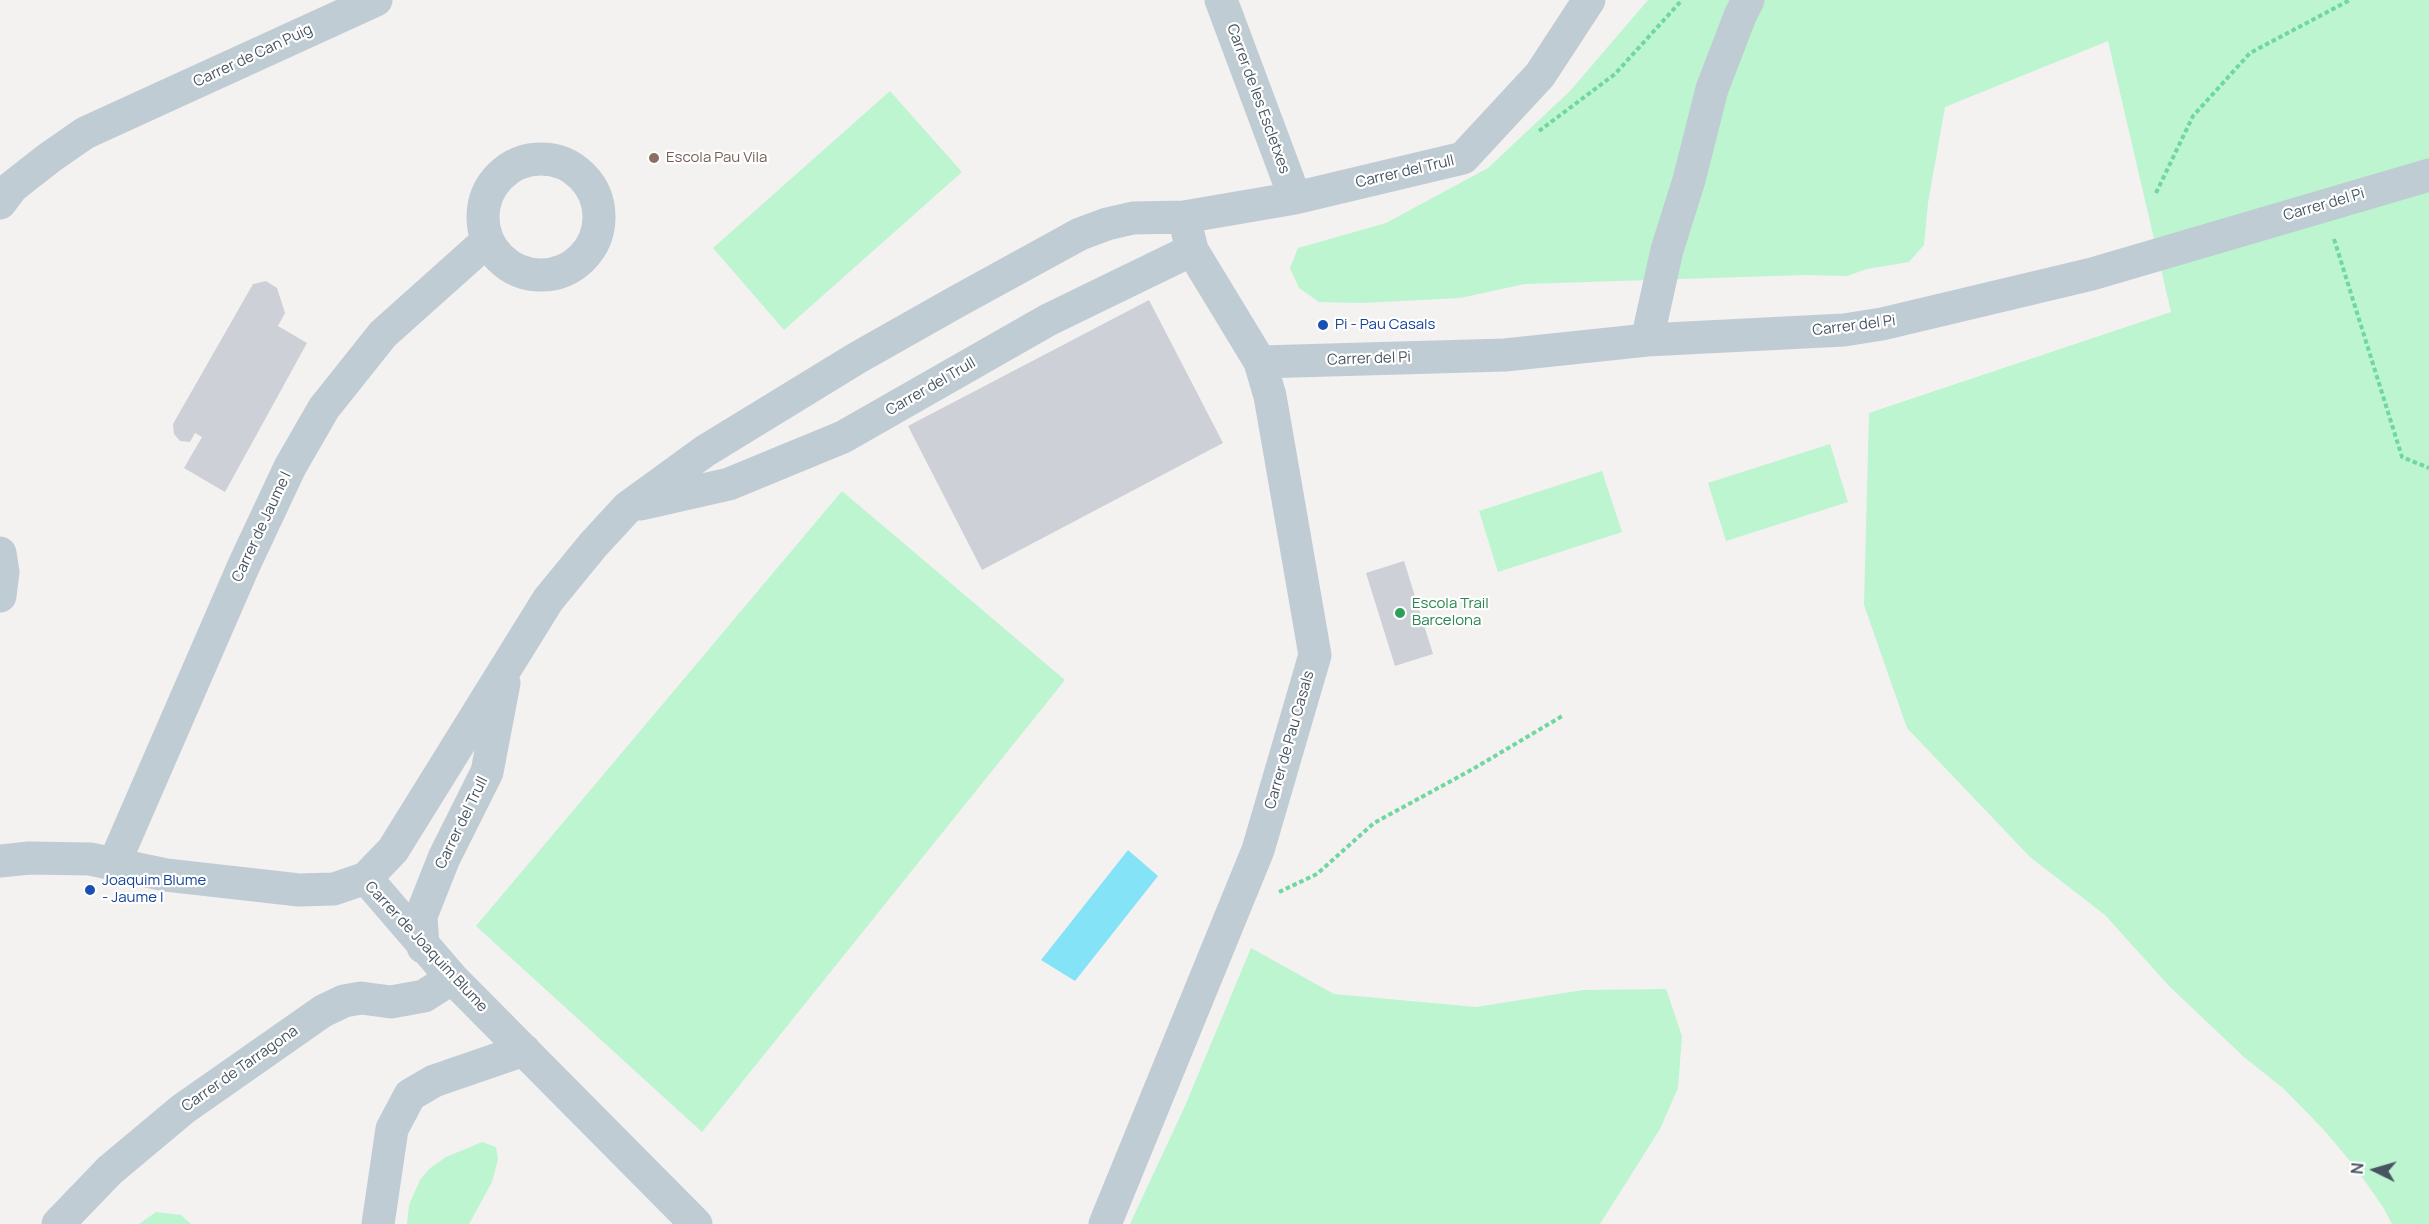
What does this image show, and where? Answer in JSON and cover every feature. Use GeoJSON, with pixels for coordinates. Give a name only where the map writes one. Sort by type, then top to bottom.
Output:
{"type":"FeatureCollection","features":[{"type":"Feature","properties":{"kind":"street","name":"Carrer de Can Puig"},"geometry":{"type":"LineString","coordinates":[[0,203],[12,188],[85,133],[376,0]]}},
{"type":"Feature","properties":{"kind":"street","name":"Carrer de les Escletxes"},"geometry":{"type":"LineString","coordinates":[[1221,0],[1294,198]]}},
{"type":"Feature","properties":{"kind":"street","name":"Carrer del Trull"},"geometry":{"type":"LineString","coordinates":[[366,878],[393,850],[548,600],[628,507],[705,451],[856,358],[1080,234],[1133,218],[1184,217],[1294,198],[1463,158],[1540,75],[1589,0]]}},
{"type":"Feature","properties":{"kind":"street"},"geometry":{"type":"LineString","coordinates":[[1647,340],[1667,250],[1689,180],[1712,89],[1748,0]]}},
{"type":"Feature","properties":{"kind":"street","name":"Carrer del Pi"},"geometry":{"type":"LineString","coordinates":[[1260,362],[1505,355],[1647,340],[1844,330],[1922,316],[2092,274],[2429,175]]}},
{"type":"Feature","properties":{"kind":"street"},"geometry":{"type":"LineString","coordinates":[[1184,217],[1192,250]]}},
{"type":"Feature","properties":{"kind":"street","name":"Carrer de Jaume I"},"geometry":{"type":"LineString","coordinates":[[114,864],[244,565],[290,466],[324,408],[383,334],[424,295],[488,241]]}},
{"type":"Feature","properties":{"kind":"street","name":"Carrer del Trull"},"geometry":{"type":"LineString","coordinates":[[628,507],[729,484],[843,437],[1048,320],[1192,250]]}},
{"type":"Feature","properties":{"kind":"street","name":"Carrer de Pau Casals"},"geometry":{"type":"LineString","coordinates":[[1105,1224],[1258,850],[1315,655],[1270,396],[1260,362],[1192,250]]}},
{"type":"Feature","properties":{"kind":"street"},"geometry":{"type":"LineString","coordinates":[[0,553],[3,572],[0,596]]}},
{"type":"Feature","properties":{"kind":"street","name":"Carrer del Trull"},"geometry":{"type":"LineString","coordinates":[[423,947],[421,916],[444,858],[487,772],[508,662]]}},
{"type":"Feature","properties":{"kind":"street","name":"Carrer de Joaquim Blume"},"geometry":{"type":"LineString","coordinates":[[0,861],[29,858],[90,859],[166,875],[299,890],[334,889],[366,878],[452,978],[696,1224]]}},
{"type":"Feature","properties":{"kind":"street","name":"Carrer de Tarragona"},"geometry":{"type":"LineString","coordinates":[[58,1224],[110,1170],[183,1109],[323,1011],[344,1001],[361,998],[391,1002],[424,996],[452,978]]}},
{"type":"Feature","properties":{"kind":"street"},"geometry":{"type":"LineString","coordinates":[[378,1224],[392,1129],[410,1095],[434,1081],[524,1050]]}},
{"type":"Feature","properties":{"kind":"path"},"geometry":{"type":"LineString","coordinates":[[1532,133],[1542,130],[1615,74],[1682,0]]}},
{"type":"Feature","properties":{"kind":"path"},"geometry":{"type":"LineString","coordinates":[[2156,193],[2193,116],[2250,53],[2350,0]]}},
{"type":"Feature","properties":{"kind":"path"},"geometry":{"type":"LineString","coordinates":[[2323,206],[2402,457],[2429,468]]}},
{"type":"Feature","properties":{"kind":"path"},"geometry":{"type":"LineString","coordinates":[[1232,914],[1317,874],[1374,823],[1473,769],[1564,715]]}},
{"type":"Feature","properties":{"kind":"green space"},"geometry":{"type":"Polygon","coordinates":[[[1648,0],[2429,0],[2429,1224],[2392,1224],[2355,1167],[2324,1130],[2284,1089],[2244,1057],[2170,987],[2105,915],[2030,857],[1907,728],[1864,605],[1869,413],[2171,312],[2108,41],[1945,107],[1928,203],[1924,245],[1909,262],[1867,269],[1847,276],[1805,275],[1525,284],[1460,298],[1362,303],[1319,302],[1299,288],[1290,268],[1298,248],[1386,223],[1488,168],[1570,91],[1648,0]]]}},
{"type":"Feature","properties":{"kind":"green space"},"geometry":{"type":"Polygon","coordinates":[[[890,91],[962,172],[784,330],[713,248],[890,91]]]}},
{"type":"Feature","properties":{"kind":"green space"},"geometry":{"type":"Polygon","coordinates":[[[1830,444],[1848,502],[1726,541],[1708,483],[1830,444]]]}},
{"type":"Feature","properties":{"kind":"green space"},"geometry":{"type":"Polygon","coordinates":[[[1602,471],[1622,532],[1498,572],[1479,511],[1602,471]]]}},
{"type":"Feature","properties":{"kind":"green space"},"geometry":{"type":"Polygon","coordinates":[[[842,491],[1065,680],[702,1132],[476,926],[842,491]]]}},
{"type":"Feature","properties":{"kind":"green space"},"geometry":{"type":"Polygon","coordinates":[[[1251,948],[1334,994],[1476,1007],[1583,990],[1666,989],[1682,1036],[1678,1088],[1660,1129],[1600,1224],[1130,1224],[1185,1106],[1251,948]]]}},
{"type":"Feature","properties":{"kind":"green space"},"geometry":{"type":"Polygon","coordinates":[[[482,1142],[496,1147],[498,1159],[492,1182],[469,1224],[407,1224],[409,1205],[420,1180],[429,1169],[446,1157],[482,1142]]]}},
{"type":"Feature","properties":{"kind":"green space"},"geometry":{"type":"Polygon","coordinates":[[[156,1212],[181,1215],[191,1224],[139,1224],[156,1212]]]}},
{"type":"Feature","properties":{"kind":"water"},"geometry":{"type":"Polygon","coordinates":[[[1128,850],[1158,876],[1075,981],[1041,960],[1128,850]]]}},
{"type":"Feature","properties":{"kind":"building"},"geometry":{"type":"Polygon","coordinates":[[[266,281],[277,288],[285,313],[278,326],[307,343],[225,492],[184,468],[202,437],[195,433],[190,442],[180,441],[174,434],[173,424],[253,284],[266,281]]]}},
{"type":"Feature","properties":{"kind":"building"},"geometry":{"type":"Polygon","coordinates":[[[1149,300],[1223,443],[982,570],[908,426],[1149,300]]]}},
{"type":"Feature","properties":{"kind":"building","name":"Escola Trail Barcelona"},"geometry":{"type":"Polygon","coordinates":[[[1404,561],[1433,654],[1395,666],[1366,573],[1404,561]]]}},
{"type":"Feature","properties":{"kind":"place","name":"Escola Pau Vila"},"geometry":{"type":"Point","coordinates":[654,158]}},
{"type":"Feature","properties":{"kind":"place","name":"Pi - Pau Casals"},"geometry":{"type":"Point","coordinates":[1323,325]}},
{"type":"Feature","properties":{"kind":"place","name":"Escola Trail Barcelona"},"geometry":{"type":"Point","coordinates":[1400,613]}},
{"type":"Feature","properties":{"kind":"place","name":"Joaquim Blume - Jaume I"},"geometry":{"type":"Point","coordinates":[90,890]}}]}
